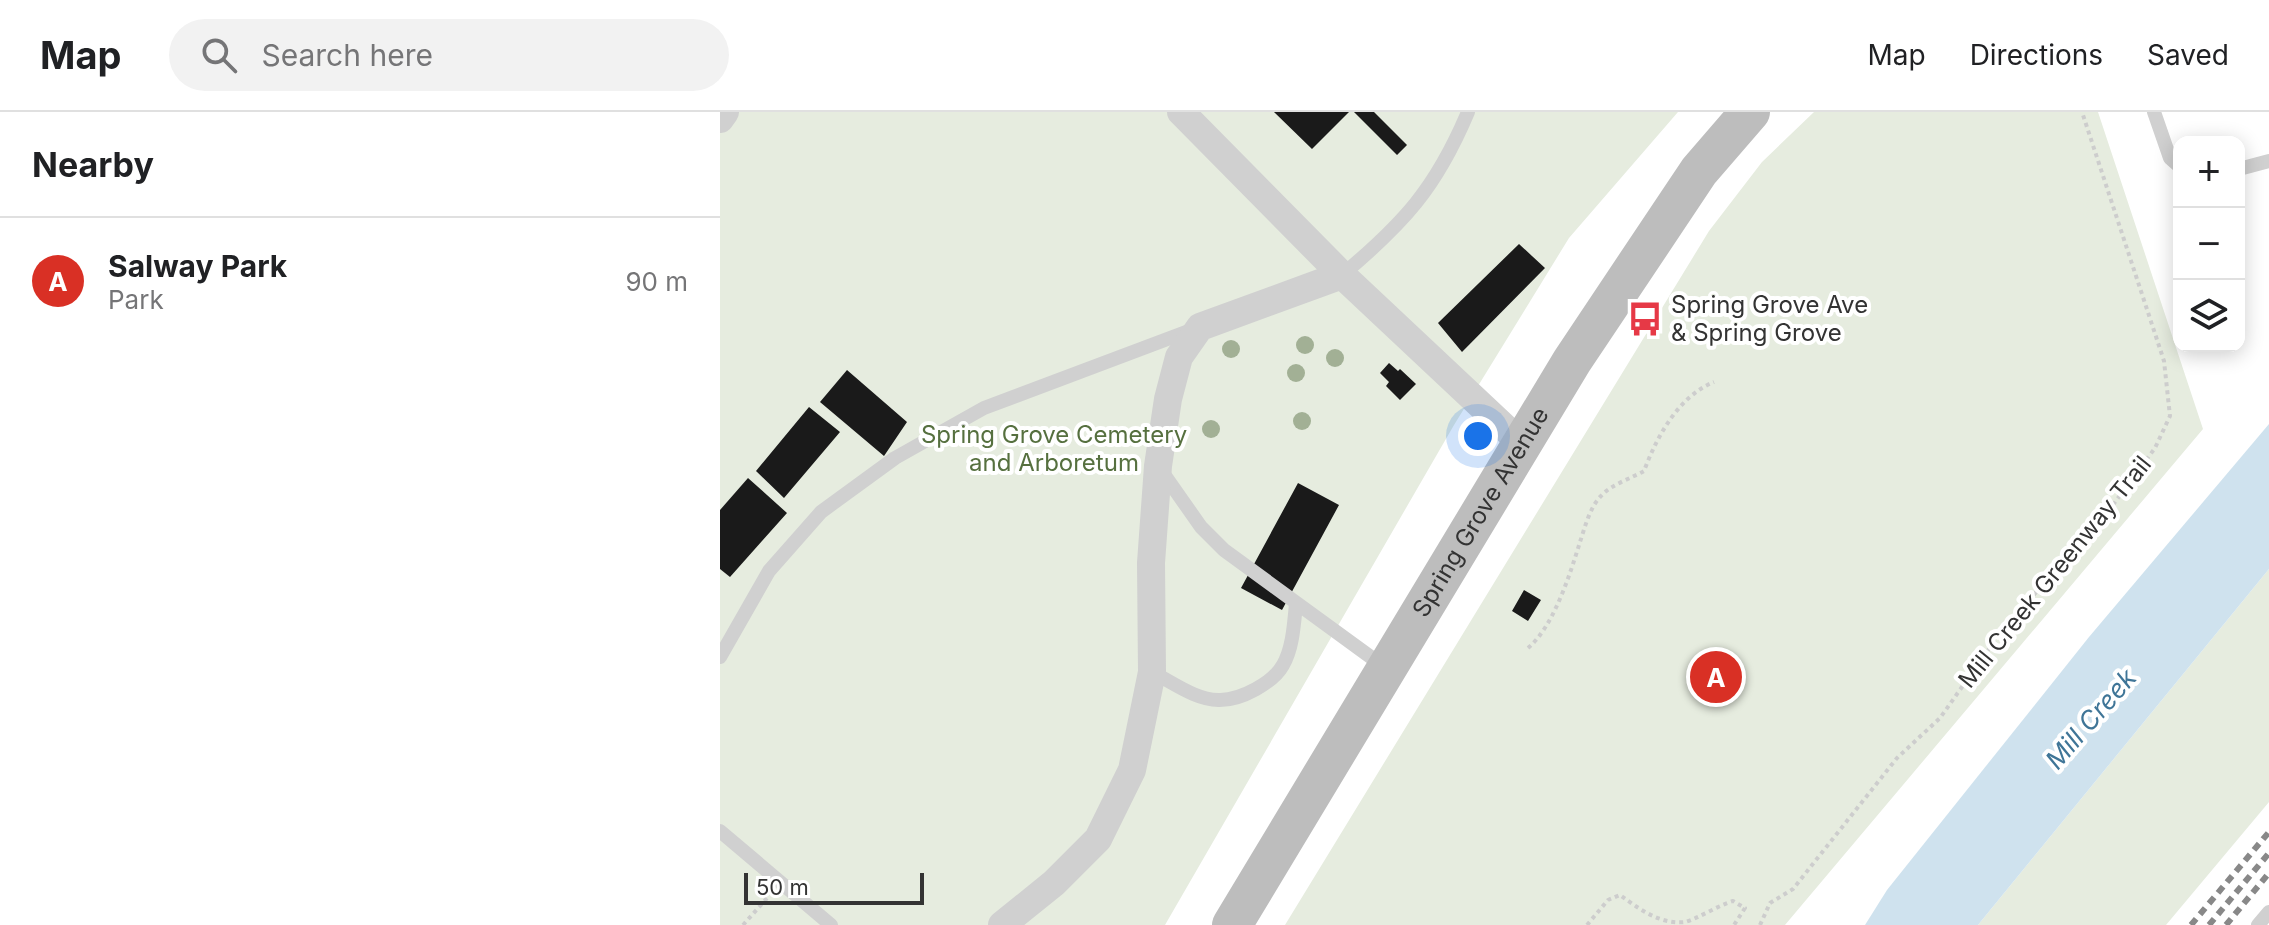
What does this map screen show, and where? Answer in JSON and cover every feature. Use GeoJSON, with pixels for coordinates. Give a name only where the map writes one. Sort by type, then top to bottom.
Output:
{"type":"FeatureCollection","features":[{"type":"Feature","properties":{"kind":"main road","name":"Spring Grove Avenue"},"geometry":{"type":"LineString","coordinates":[[1232,925],[1572,361],[1699,171],[1750,112]]}},
{"type":"Feature","properties":{"kind":"street"},"geometry":{"type":"LineString","coordinates":[[720,119],[725,112]]}},
{"type":"Feature","properties":{"kind":"street"},"geometry":{"type":"LineString","coordinates":[[1181,112],[1342,275],[1522,444]]}},
{"type":"Feature","properties":{"kind":"street"},"geometry":{"type":"LineString","coordinates":[[1002,925],[1054,883],[1098,839],[1132,770],[1152,672],[1151,563],[1158,466],[1168,399],[1179,357],[1200,327],[1342,275]]}},
{"type":"Feature","properties":{"kind":"lane"},"geometry":{"type":"LineString","coordinates":[[1342,275],[1388,237],[1420,201],[1451,151],[1468,112]]}},
{"type":"Feature","properties":{"kind":"lane"},"geometry":{"type":"LineString","coordinates":[[2154,112],[2173,161]]}},
{"type":"Feature","properties":{"kind":"lane"},"geometry":{"type":"LineString","coordinates":[[2245,167],[2269,161]]}},
{"type":"Feature","properties":{"kind":"lane"},"geometry":{"type":"LineString","coordinates":[[720,657],[769,571],[821,512],[895,458],[984,408],[1200,327]]}},
{"type":"Feature","properties":{"kind":"lane"},"geometry":{"type":"LineString","coordinates":[[1158,466],[1201,527],[1224,550],[1387,669]]}},
{"type":"Feature","properties":{"kind":"lane"},"geometry":{"type":"LineString","coordinates":[[1152,672],[1198,695],[1220,700],[1254,692],[1283,666],[1292,639],[1296,604]]}},
{"type":"Feature","properties":{"kind":"lane"},"geometry":{"type":"LineString","coordinates":[[720,831],[831,925]]}},
{"type":"Feature","properties":{"kind":"lane"},"geometry":{"type":"LineString","coordinates":[[2258,925],[2269,912]]}},
{"type":"Feature","properties":{"kind":"path","name":"Mill Creek Greenway Trail"},"geometry":{"type":"LineString","coordinates":[[1760,925],[1770,903],[1793,889],[1897,758],[1940,718],[2003,629],[2104,517],[2155,448],[2170,416],[2164,361],[2082,112]]}},
{"type":"Feature","properties":{"kind":"path"},"geometry":{"type":"LineString","coordinates":[[1528,648],[1554,611],[1572,569],[1584,528],[1601,494],[1644,471],[1653,446],[1677,412],[1698,389],[1714,382]]}},
{"type":"Feature","properties":{"kind":"path"},"geometry":{"type":"LineString","coordinates":[[743,925],[781,882]]}},
{"type":"Feature","properties":{"kind":"path"},"geometry":{"type":"LineString","coordinates":[[1587,925],[1608,900],[1620,895],[1657,919],[1685,922],[1733,901],[1745,908],[1734,925]]}},
{"type":"Feature","properties":{"kind":"green space","name":"Spring Grove Cemetery and Arboretum"},"geometry":{"type":"Polygon","coordinates":[[[720,112],[1678,112],[1569,238],[1454,425],[1165,925],[720,925],[720,112]]]}},
{"type":"Feature","properties":{"kind":"green space"},"geometry":{"type":"Polygon","coordinates":[[[1814,112],[2098,112],[2173,338],[2173,352],[2177,352],[2203,429],[1785,925],[1285,925],[1709,231],[1762,162],[1814,112]]]}},
{"type":"Feature","properties":{"kind":"green space"},"geometry":{"type":"Polygon","coordinates":[[[2269,569],[2269,802],[2166,925],[1978,925],[2269,569]]]}},
{"type":"Feature","properties":{"kind":"water","name":"Mill Creek"},"geometry":{"type":"Polygon","coordinates":[[[2269,424],[2269,569],[1978,925],[1865,925],[1887,890],[2089,637],[2269,424]]]}},
{"type":"Feature","properties":{"kind":"building"},"geometry":{"type":"Polygon","coordinates":[[[1274,112],[1349,112],[1312,149],[1274,112]]]}},
{"type":"Feature","properties":{"kind":"building"},"geometry":{"type":"Polygon","coordinates":[[[1354,112],[1374,112],[1407,145],[1397,155],[1354,112]]]}},
{"type":"Feature","properties":{"kind":"building"},"geometry":{"type":"Polygon","coordinates":[[[1519,244],[1545,268],[1462,352],[1438,323],[1519,244]]]}},
{"type":"Feature","properties":{"kind":"building"},"geometry":{"type":"Polygon","coordinates":[[[1389,363],[1416,384],[1400,400],[1386,386],[1389,382],[1380,373],[1389,363]]]}},
{"type":"Feature","properties":{"kind":"building"},"geometry":{"type":"Polygon","coordinates":[[[847,370],[907,422],[884,456],[820,402],[847,370]]]}},
{"type":"Feature","properties":{"kind":"building"},"geometry":{"type":"Polygon","coordinates":[[[809,407],[840,432],[784,498],[756,471],[809,407]]]}},
{"type":"Feature","properties":{"kind":"building"},"geometry":{"type":"Polygon","coordinates":[[[748,478],[787,513],[730,577],[720,569],[720,510],[748,478]]]}},
{"type":"Feature","properties":{"kind":"building"},"geometry":{"type":"Polygon","coordinates":[[[1298,483],[1339,505],[1282,610],[1241,588],[1298,483]]]}},
{"type":"Feature","properties":{"kind":"building"},"geometry":{"type":"Polygon","coordinates":[[[1524,590],[1541,600],[1528,621],[1512,611],[1524,590]]]}},
{"type":"Feature","properties":{"kind":"railway"},"geometry":{"type":"LineString","coordinates":[[2191,925],[2269,832]]}},
{"type":"Feature","properties":{"kind":"railway"},"geometry":{"type":"LineString","coordinates":[[2209,925],[2269,853]]}},
{"type":"Feature","properties":{"kind":"railway"},"geometry":{"type":"LineString","coordinates":[[2226,925],[2269,873]]}},
{"type":"Feature","properties":{"kind":"place","name":"Spring Grove Ave & Spring Grove"},"geometry":{"type":"Point","coordinates":[1645,319]}},
{"type":"Feature","properties":{"kind":"place","name":"Salway Park"},"geometry":{"type":"Point","coordinates":[1716,677]}}]}
